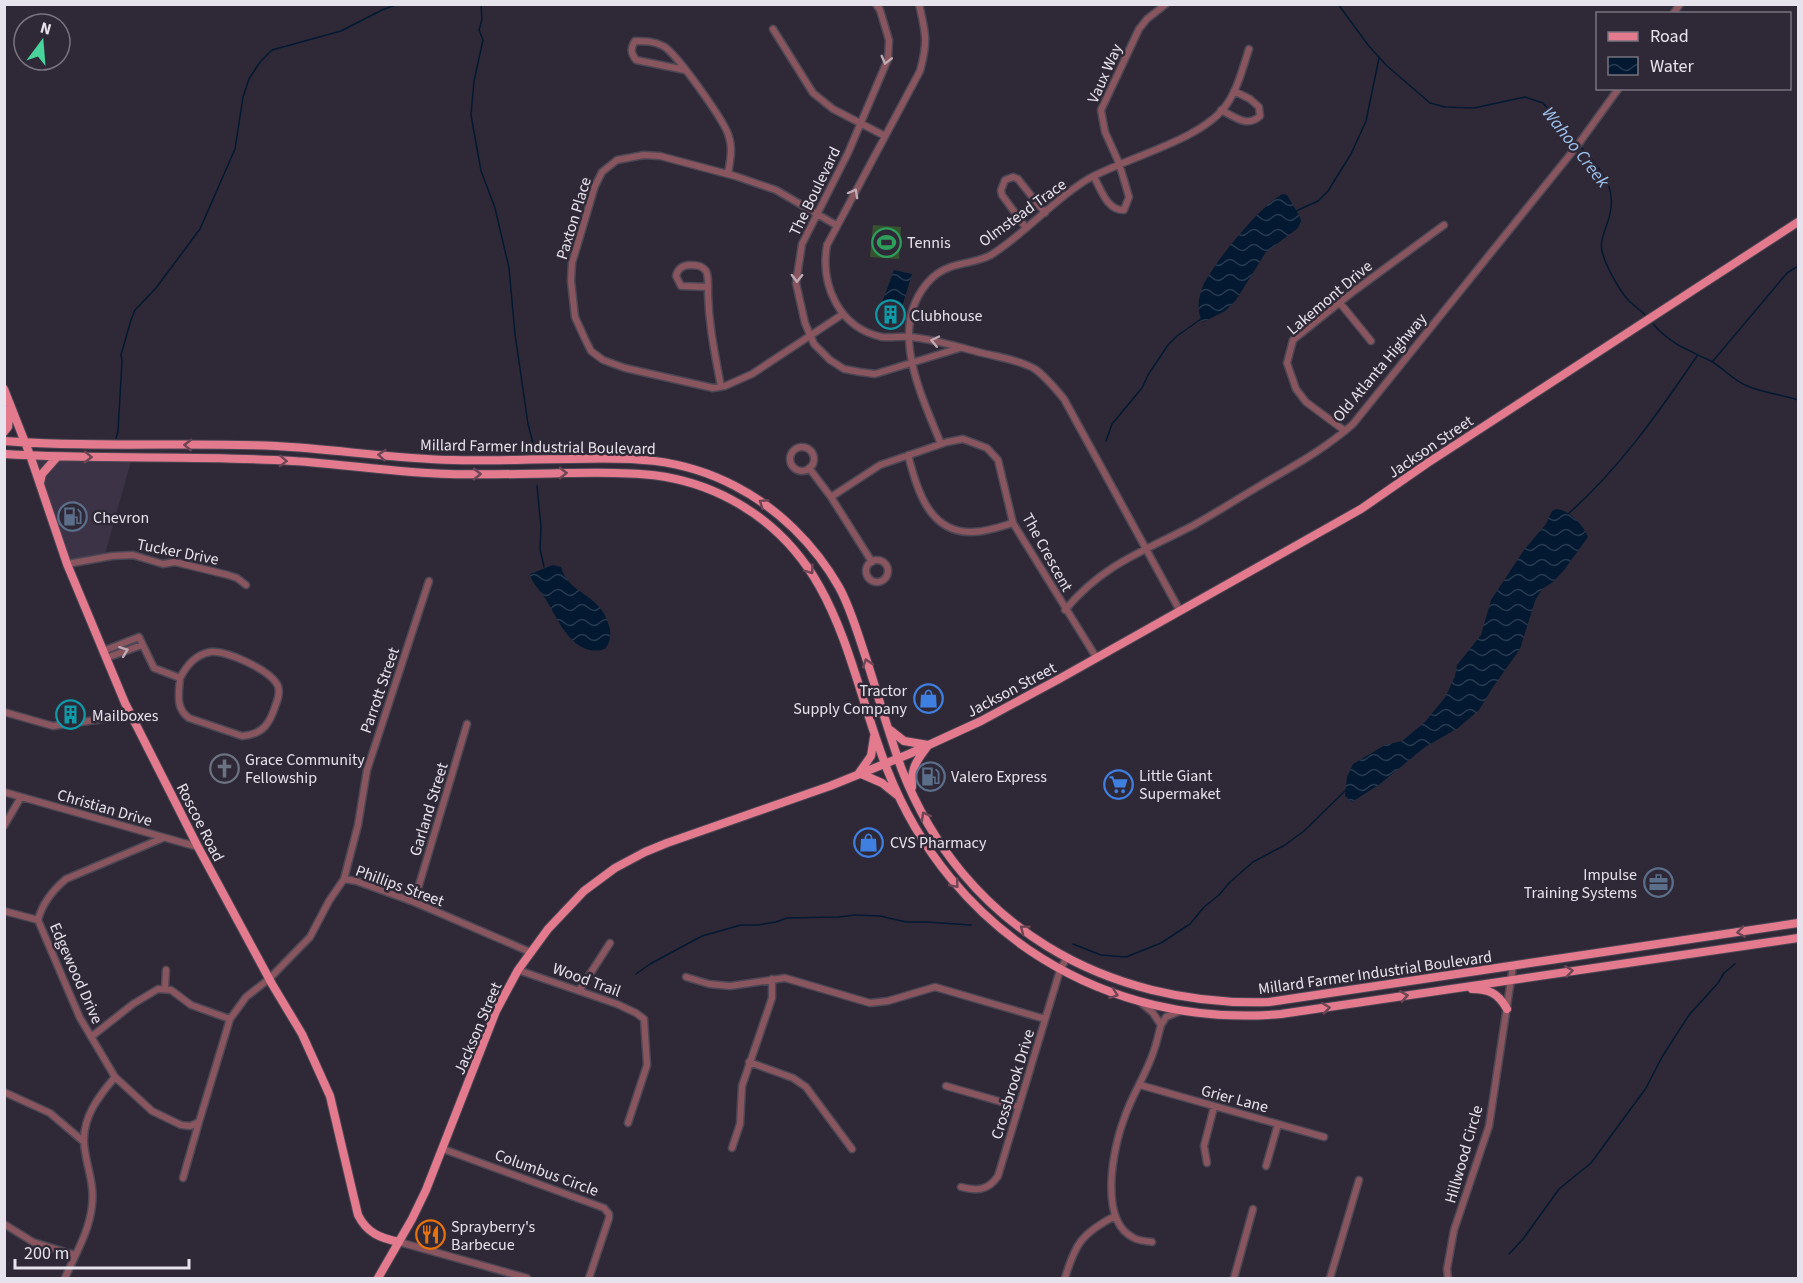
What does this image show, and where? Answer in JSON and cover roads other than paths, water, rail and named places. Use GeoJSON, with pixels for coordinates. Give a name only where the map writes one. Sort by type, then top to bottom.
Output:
{"type":"FeatureCollection","features":[{"type":"Feature","properties":{"kind":"main road","name":"Jackson Street"},"geometry":{"type":"LineString","coordinates":[[378,1278],[419,1204],[443,1149],[496,1011],[530,952],[548,928],[584,891],[615,868],[667,843],[830,786],[859,772],[898,759],[981,721],[1059,679],[1361,509],[1453,446],[1798,222]]}},
{"type":"Feature","properties":{"kind":"main road","name":"Roscoe Road"},"geometry":{"type":"LineString","coordinates":[[4,389],[30,455],[67,564],[131,715],[198,847],[269,979],[302,1034],[330,1096],[360,1220],[376,1236],[399,1242]]}},
{"type":"Feature","properties":{"kind":"main road"},"geometry":{"type":"LineString","coordinates":[[4,432],[8,427],[10,403]]}},
{"type":"Feature","properties":{"kind":"main road","name":"Millard Farmer Industrial Boulevard"},"geometry":{"type":"LineString","coordinates":[[4,441],[275,446],[452,460],[632,458],[675,463],[738,487],[770,507],[806,541],[840,589],[857,631],[898,759],[912,792],[936,835],[973,884],[1018,926],[1066,959],[1103,976],[1142,989],[1186,998],[1228,1002],[1269,1002],[1798,923]]}},
{"type":"Feature","properties":{"kind":"main road","name":"Millard Farmer Industrial Boulevard"},"geometry":{"type":"LineString","coordinates":[[4,454],[293,461],[450,474],[626,472],[653,474],[694,483],[734,501],[759,517],[784,538],[811,570],[827,597],[885,764],[899,797],[930,851],[972,903],[1012,938],[1060,970],[1107,992],[1139,1002],[1180,1011],[1230,1016],[1273,1015],[1798,938]]}},
{"type":"Feature","properties":{"kind":"main road"},"geometry":{"type":"LineString","coordinates":[[39,484],[42,474],[57,457]]}},
{"type":"Feature","properties":{"kind":"main road"},"geometry":{"type":"LineString","coordinates":[[889,729],[904,741],[929,745]]}},
{"type":"Feature","properties":{"kind":"main road"},"geometry":{"type":"LineString","coordinates":[[874,733],[871,756],[859,772],[882,783],[899,797]]}},
{"type":"Feature","properties":{"kind":"main road"},"geometry":{"type":"LineString","coordinates":[[912,792],[911,776],[915,762],[929,745]]}},
{"type":"Feature","properties":{"kind":"main road"},"geometry":{"type":"LineString","coordinates":[[1453,988],[1490,991],[1496,994],[1507,1009]]}},
{"type":"Feature","properties":{"kind":"street","name":"The Boulevard"},"geometry":{"type":"LineString","coordinates":[[876,4],[889,40],[888,59],[848,153],[802,244],[796,283],[805,323],[814,344],[830,360],[844,369],[875,374],[961,347]]}},
{"type":"Feature","properties":{"kind":"street"},"geometry":{"type":"LineString","coordinates":[[919,4],[926,32],[920,71],[826,245],[824,262],[826,283],[843,314],[870,333],[884,337],[909,336],[961,347],[1017,362],[1034,369],[1048,380],[1064,399],[1180,611]]}},
{"type":"Feature","properties":{"kind":"street","name":"Vaux Way"},"geometry":{"type":"LineString","coordinates":[[1094,177],[1108,203],[1117,210],[1124,210],[1129,197],[1119,163],[1105,132],[1101,110],[1139,29],[1147,19],[1166,4]]}},
{"type":"Feature","properties":{"kind":"street"},"geometry":{"type":"LineString","coordinates":[[772,30],[813,93],[833,109],[885,136]]}},
{"type":"Feature","properties":{"kind":"street"},"geometry":{"type":"LineString","coordinates":[[685,70],[636,60],[631,54],[631,47],[635,41],[647,41],[663,46],[685,70],[729,134],[732,147],[728,174]]}},
{"type":"Feature","properties":{"kind":"street","name":"Olmstead Trace"},"geometry":{"type":"LineString","coordinates":[[941,444],[911,362],[909,336],[910,317],[915,303],[932,278],[949,267],[989,256],[1094,177],[1119,163],[1200,128],[1227,104],[1249,49]]}},
{"type":"Feature","properties":{"kind":"street","name":"Old Atlanta Highway"},"geometry":{"type":"LineString","coordinates":[[1065,610],[1079,592],[1106,571],[1145,547],[1194,525],[1326,447],[1353,424],[1577,146],[1618,90]]}},
{"type":"Feature","properties":{"kind":"street"},"geometry":{"type":"LineString","coordinates":[[1221,110],[1244,122],[1254,122],[1260,116],[1259,107],[1250,99],[1234,91]]}},
{"type":"Feature","properties":{"kind":"street","name":"Paxton Place"},"geometry":{"type":"LineString","coordinates":[[836,225],[776,190],[728,174],[660,156],[644,155],[617,160],[602,172],[595,186],[572,263],[571,281],[575,317],[591,351],[603,360],[625,368],[713,388],[722,387],[752,374],[843,314]]}},
{"type":"Feature","properties":{"kind":"street"},"geometry":{"type":"LineString","coordinates":[[1026,228],[1002,195],[1001,190],[1005,180],[1013,177],[1018,179],[1045,213]]}},
{"type":"Feature","properties":{"kind":"street","name":"Lakemont Drive"},"geometry":{"type":"LineString","coordinates":[[1345,430],[1306,402],[1296,390],[1287,363],[1293,340],[1444,225]]}},
{"type":"Feature","properties":{"kind":"street"},"geometry":{"type":"LineString","coordinates":[[708,287],[681,286],[676,276],[678,271],[686,266],[702,267],[706,272],[708,287],[709,329],[722,387]]}},
{"type":"Feature","properties":{"kind":"street"},"geometry":{"type":"LineString","coordinates":[[1340,303],[1371,341]]}},
{"type":"Feature","properties":{"kind":"street","name":"The Crescent"},"geometry":{"type":"LineString","coordinates":[[831,497],[880,465],[941,444],[963,439],[987,448],[998,460],[1013,523],[1096,657]]}},
{"type":"Feature","properties":{"kind":"street"},"geometry":{"type":"LineString","coordinates":[[908,455],[919,495],[928,509],[947,526],[972,532],[1013,523]]}},
{"type":"Feature","properties":{"kind":"street"},"geometry":{"type":"LineString","coordinates":[[809,468],[831,497],[872,562]]}},
{"type":"Feature","properties":{"kind":"street","name":"Tucker Drive"},"geometry":{"type":"LineString","coordinates":[[67,564],[112,556],[133,555],[163,564],[175,562],[228,575],[246,585]]}},
{"type":"Feature","properties":{"kind":"street","name":"Parrott Street"},"geometry":{"type":"LineString","coordinates":[[344,879],[358,825],[367,770],[429,581]]}},
{"type":"Feature","properties":{"kind":"street"},"geometry":{"type":"LineString","coordinates":[[105,655],[139,637],[154,668],[180,678]]}},
{"type":"Feature","properties":{"kind":"street"},"geometry":{"type":"LineString","coordinates":[[105,655],[142,645]]}},
{"type":"Feature","properties":{"kind":"street"},"geometry":{"type":"LineString","coordinates":[[212,652],[253,664],[268,674],[278,687],[278,698],[270,722],[250,735],[242,736],[189,718],[182,713],[179,704],[180,678],[187,665],[199,656],[212,652]]}},
{"type":"Feature","properties":{"kind":"street"},"geometry":{"type":"LineString","coordinates":[[4,712],[53,726],[131,715]]}},
{"type":"Feature","properties":{"kind":"street","name":"Garland Street"},"geometry":{"type":"LineString","coordinates":[[414,902],[467,724]]}},
{"type":"Feature","properties":{"kind":"street","name":"Christian Drive"},"geometry":{"type":"LineString","coordinates":[[4,792],[198,847]]}},
{"type":"Feature","properties":{"kind":"street"},"geometry":{"type":"LineString","coordinates":[[4,826],[21,797]]}},
{"type":"Feature","properties":{"kind":"street","name":"Edgewood Drive"},"geometry":{"type":"LineString","coordinates":[[163,838],[66,879],[56,888],[42,909],[38,920],[80,1018],[115,1077],[152,1111],[181,1125],[190,1126],[199,1122]]}},
{"type":"Feature","properties":{"kind":"street","name":"Phillips Street"},"geometry":{"type":"LineString","coordinates":[[230,1019],[246,997],[269,979],[310,937],[328,901],[344,879],[356,881],[414,902],[530,952]]}},
{"type":"Feature","properties":{"kind":"street"},"geometry":{"type":"LineString","coordinates":[[4,911],[38,920]]}},
{"type":"Feature","properties":{"kind":"street"},"geometry":{"type":"LineString","coordinates":[[579,991],[610,943]]}},
{"type":"Feature","properties":{"kind":"street","name":"Crossbrook Drive"},"geometry":{"type":"LineString","coordinates":[[960,1187],[983,1189],[995,1180],[1060,970],[1066,959]]}},
{"type":"Feature","properties":{"kind":"street","name":"Hillwood Circle"},"geometry":{"type":"LineString","coordinates":[[1448,1278],[1447,1269],[1454,1230],[1489,1126],[1513,966]]}},
{"type":"Feature","properties":{"kind":"street"},"geometry":{"type":"LineString","coordinates":[[165,988],[166,970]]}},
{"type":"Feature","properties":{"kind":"street","name":"Wood Trail"},"geometry":{"type":"LineString","coordinates":[[518,970],[617,1004],[644,1019],[646,1065],[628,1123]]}},
{"type":"Feature","properties":{"kind":"street"},"geometry":{"type":"LineString","coordinates":[[686,977],[709,984],[730,986],[785,978],[870,1003],[888,1001],[935,987],[1046,1018]]}},
{"type":"Feature","properties":{"kind":"street"},"geometry":{"type":"LineString","coordinates":[[732,1148],[740,1124],[742,1086],[772,998],[772,979]]}},
{"type":"Feature","properties":{"kind":"street"},"geometry":{"type":"LineString","coordinates":[[91,1037],[152,991],[165,988],[177,993],[191,1005],[230,1019],[183,1178]]}},
{"type":"Feature","properties":{"kind":"street"},"geometry":{"type":"LineString","coordinates":[[1139,1002],[1154,1012],[1161,1025]]}},
{"type":"Feature","properties":{"kind":"street"},"geometry":{"type":"LineString","coordinates":[[1152,1242],[1135,1239],[1129,1235],[1115,1216],[1112,1171],[1114,1151],[1123,1120],[1153,1054],[1161,1025],[1166,1017],[1180,1011]]}},
{"type":"Feature","properties":{"kind":"street"},"geometry":{"type":"LineString","coordinates":[[749,1062],[800,1082],[818,1100],[852,1149]]}},
{"type":"Feature","properties":{"kind":"street"},"geometry":{"type":"LineString","coordinates":[[65,1278],[87,1226],[92,1206],[92,1185],[84,1142],[90,1112],[115,1077]]}},
{"type":"Feature","properties":{"kind":"street","name":"Grier Lane"},"geometry":{"type":"LineString","coordinates":[[1140,1085],[1324,1137]]}},
{"type":"Feature","properties":{"kind":"street"},"geometry":{"type":"LineString","coordinates":[[946,1086],[1019,1107]]}},
{"type":"Feature","properties":{"kind":"street"},"geometry":{"type":"LineString","coordinates":[[4,1092],[50,1113],[84,1142]]}},
{"type":"Feature","properties":{"kind":"street"},"geometry":{"type":"LineString","coordinates":[[1207,1163],[1204,1146],[1214,1107]]}},
{"type":"Feature","properties":{"kind":"street"},"geometry":{"type":"LineString","coordinates":[[1266,1166],[1278,1124]]}},
{"type":"Feature","properties":{"kind":"street","name":"Columbus Circle"},"geometry":{"type":"LineString","coordinates":[[443,1149],[604,1208],[609,1218],[589,1278]]}},
{"type":"Feature","properties":{"kind":"street"},"geometry":{"type":"LineString","coordinates":[[1330,1278],[1359,1180]]}},
{"type":"Feature","properties":{"kind":"street"},"geometry":{"type":"LineString","coordinates":[[1234,1278],[1253,1209]]}},
{"type":"Feature","properties":{"kind":"street"},"geometry":{"type":"LineString","coordinates":[[1065,1278],[1076,1246],[1096,1225],[1115,1216]]}},
{"type":"Feature","properties":{"kind":"street"},"geometry":{"type":"LineString","coordinates":[[4,1224],[33,1242],[75,1255]]}},
{"type":"Feature","properties":{"kind":"street"},"geometry":{"type":"LineString","coordinates":[[399,1242],[527,1278]]}},
{"type":"Feature","properties":{"kind":"water"},"geometry":{"type":"Polygon","coordinates":[[[1283,194],[1287,195],[1300,217],[1298,228],[1266,252],[1236,300],[1225,311],[1203,322],[1199,314],[1199,300],[1208,276],[1251,222],[1263,209],[1283,194]]]}},
{"type":"Feature","properties":{"kind":"water"},"geometry":{"type":"Polygon","coordinates":[[[894,270],[912,274],[901,310],[881,305],[894,270]]]}},
{"type":"Feature","properties":{"kind":"water"},"geometry":{"type":"Polygon","coordinates":[[[1556,509],[1575,518],[1588,537],[1564,570],[1553,582],[1542,589],[1535,601],[1520,649],[1479,710],[1458,728],[1425,747],[1380,784],[1352,802],[1345,796],[1347,777],[1353,764],[1385,745],[1402,741],[1425,722],[1446,696],[1457,665],[1481,635],[1491,600],[1524,550],[1546,524],[1552,511],[1556,509]]]}},
{"type":"Feature","properties":{"kind":"water"},"geometry":{"type":"Polygon","coordinates":[[[553,565],[561,567],[570,583],[598,605],[604,613],[610,634],[610,640],[605,649],[594,651],[575,643],[561,626],[534,583],[530,574],[553,565]]]}},
{"type":"Feature","properties":{"kind":"waterway"},"geometry":{"type":"LineString","coordinates":[[116,438],[121,355],[131,320],[135,310],[156,288],[200,229],[235,149],[243,97],[249,79],[260,62],[272,50],[341,31],[398,4]]}},
{"type":"Feature","properties":{"kind":"waterway"},"geometry":{"type":"LineString","coordinates":[[481,4],[482,19],[479,30],[483,40],[474,81],[471,115],[481,171],[495,208],[509,268],[515,334],[528,424],[535,451]]}},
{"type":"Feature","properties":{"kind":"waterway","name":"Wahoo Creek"},"geometry":{"type":"LineString","coordinates":[[1338,4],[1386,65],[1430,103],[1445,107],[1474,108],[1525,97],[1543,103],[1577,143]]}},
{"type":"Feature","properties":{"kind":"waterway"},"geometry":{"type":"LineString","coordinates":[[1296,211],[1318,201],[1328,191],[1351,154],[1366,121],[1379,58]]}},
{"type":"Feature","properties":{"kind":"waterway","name":"Wahoo Creek"},"geometry":{"type":"LineString","coordinates":[[1580,146],[1602,173],[1610,191],[1611,211],[1602,244],[1606,263],[1625,296],[1646,316]]}},
{"type":"Feature","properties":{"kind":"waterway"},"geometry":{"type":"LineString","coordinates":[[1713,361],[1787,273],[1798,266]]}},
{"type":"Feature","properties":{"kind":"waterway"},"geometry":{"type":"LineString","coordinates":[[1106,441],[1112,424],[1142,388],[1168,345],[1201,319]]}},
{"type":"Feature","properties":{"kind":"waterway","name":"Wahoo Creek"},"geometry":{"type":"LineString","coordinates":[[1653,324],[1673,342],[1711,361],[1745,385],[1798,400]]}},
{"type":"Feature","properties":{"kind":"waterway"},"geometry":{"type":"LineString","coordinates":[[1568,514],[1587,497],[1621,459],[1653,419],[1697,356]]}},
{"type":"Feature","properties":{"kind":"waterway"},"geometry":{"type":"LineString","coordinates":[[537,486],[541,527],[540,549],[544,567]]}},
{"type":"Feature","properties":{"kind":"waterway"},"geometry":{"type":"LineString","coordinates":[[1073,944],[1101,955],[1126,957],[1161,943],[1190,924],[1204,907],[1253,862],[1285,845],[1304,831],[1346,790]]}},
{"type":"Feature","properties":{"kind":"waterway"},"geometry":{"type":"LineString","coordinates":[[636,974],[702,936],[741,925],[758,925],[787,918],[854,915],[880,916],[906,922],[971,925]]}},
{"type":"Feature","properties":{"kind":"waterway"},"geometry":{"type":"LineString","coordinates":[[1509,1254],[1523,1239],[1559,1189],[1591,1163],[1646,1088],[1662,1057],[1689,1015],[1724,973],[1735,964]]}},
{"type":"Feature","properties":{"kind":"place","name":"Tennis"},"geometry":{"type":"Point","coordinates":[886,242]}},
{"type":"Feature","properties":{"kind":"place","name":"Clubhouse"},"geometry":{"type":"Point","coordinates":[890,315]}},
{"type":"Feature","properties":{"kind":"place","name":"Chevron"},"geometry":{"type":"Point","coordinates":[72,517]}},
{"type":"Feature","properties":{"kind":"place","name":"Tractor Supply Company"},"geometry":{"type":"Point","coordinates":[928,699]}},
{"type":"Feature","properties":{"kind":"place","name":"Mailboxes"},"geometry":{"type":"Point","coordinates":[71,715]}},
{"type":"Feature","properties":{"kind":"place","name":"Grace Community Fellowship"},"geometry":{"type":"Point","coordinates":[224,768]}},
{"type":"Feature","properties":{"kind":"place","name":"Valero Express"},"geometry":{"type":"Point","coordinates":[930,776]}},
{"type":"Feature","properties":{"kind":"place","name":"Little Giant Supermaket"},"geometry":{"type":"Point","coordinates":[1118,784]}},
{"type":"Feature","properties":{"kind":"place","name":"CVS Pharmacy"},"geometry":{"type":"Point","coordinates":[869,842]}},
{"type":"Feature","properties":{"kind":"place","name":"Impulse Training Systems"},"geometry":{"type":"Point","coordinates":[1658,883]}},
{"type":"Feature","properties":{"kind":"place","name":"Sprayberry's Barbecue"},"geometry":{"type":"Point","coordinates":[430,1235]}}]}
